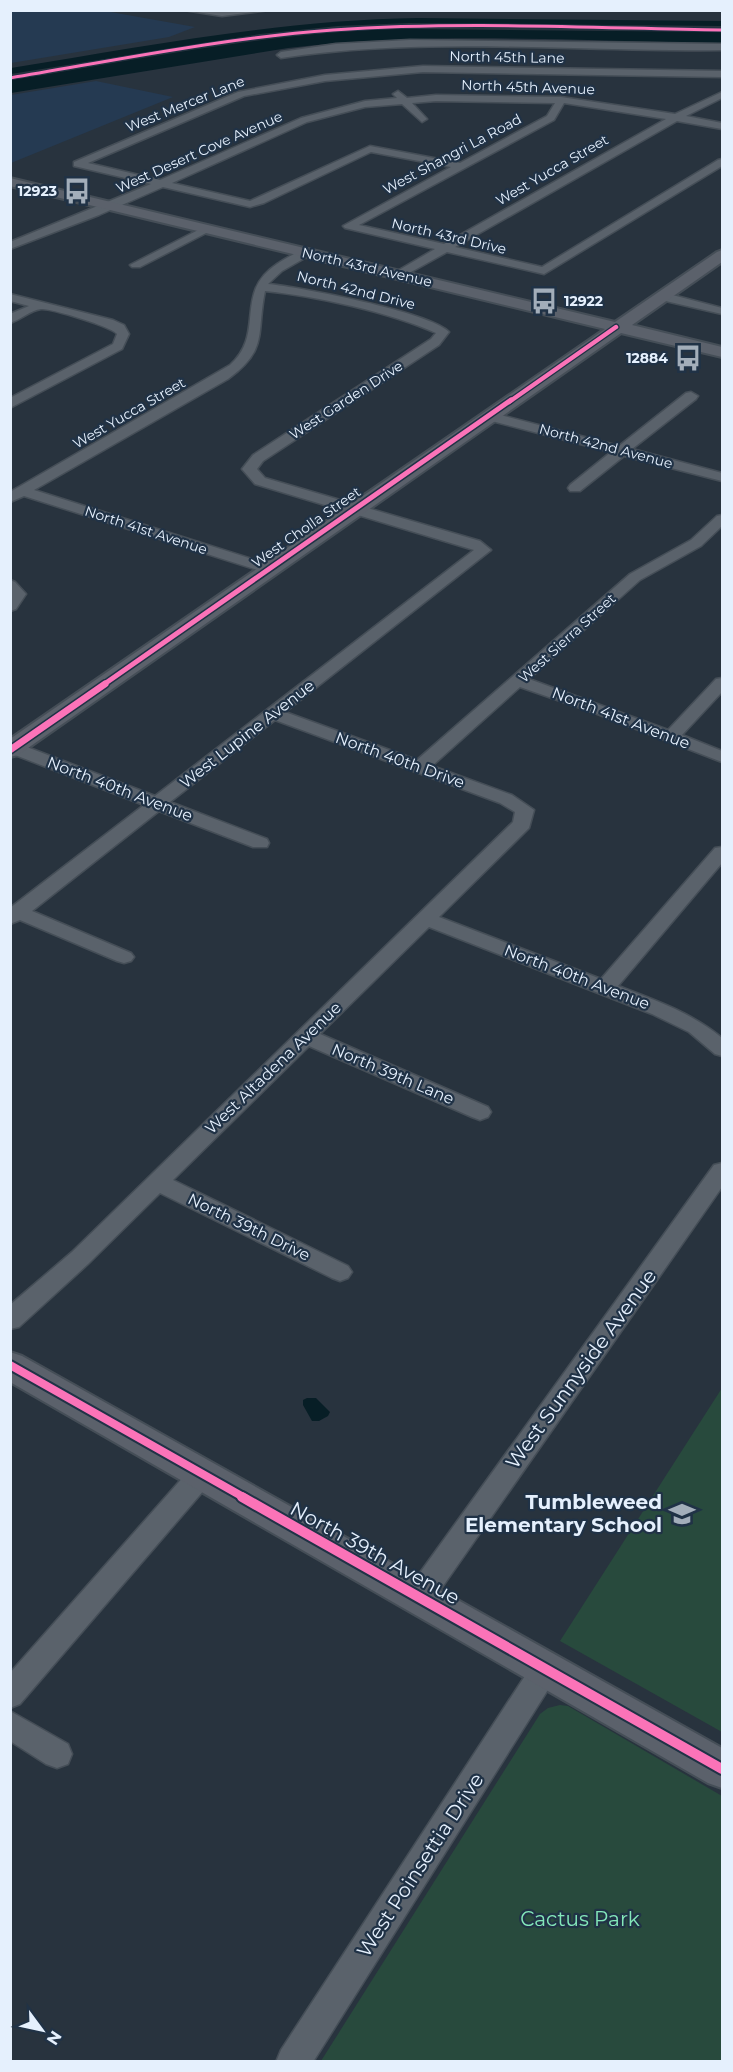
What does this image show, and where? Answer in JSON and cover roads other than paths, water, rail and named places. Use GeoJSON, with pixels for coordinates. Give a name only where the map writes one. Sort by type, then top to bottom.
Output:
{"type":"FeatureCollection","features":[{"type":"Feature","properties":{"kind":"street"},"geometry":{"type":"LineString","coordinates":[[188,10],[222,15],[265,10]]}},
{"type":"Feature","properties":{"kind":"street"},"geometry":{"type":"LineString","coordinates":[[293,62],[281,55],[336,47],[410,43],[723,46]]}},
{"type":"Feature","properties":{"kind":"street","name":"North 45th Lane"},"geometry":{"type":"LineString","coordinates":[[377,72],[432,69],[723,74]]}},
{"type":"Feature","properties":{"kind":"street"},"geometry":{"type":"LineString","coordinates":[[314,72],[324,78]]}},
{"type":"Feature","properties":{"kind":"street"},"geometry":{"type":"LineString","coordinates":[[377,72],[422,119]]}},
{"type":"Feature","properties":{"kind":"street","name":"West Mercer Lane"},"geometry":{"type":"LineString","coordinates":[[160,184],[78,164],[241,94],[324,78],[377,72]]}},
{"type":"Feature","properties":{"kind":"street","name":"West Yucca Street"},"geometry":{"type":"LineString","coordinates":[[399,275],[676,117],[723,95]]}},
{"type":"Feature","properties":{"kind":"street","name":"North 45th Avenue"},"geometry":{"type":"LineString","coordinates":[[403,100],[436,98],[561,100],[602,104],[723,126]]}},
{"type":"Feature","properties":{"kind":"street","name":"West Desert Cove Avenue"},"geometry":{"type":"LineString","coordinates":[[10,246],[110,206],[318,115],[365,104],[403,100]]}},
{"type":"Feature","properties":{"kind":"street","name":"West Shangri La Road"},"geometry":{"type":"LineString","coordinates":[[349,226],[551,118],[561,100]]}},
{"type":"Feature","properties":{"kind":"street"},"geometry":{"type":"LineString","coordinates":[[160,184],[249,204],[260,201],[370,149],[460,166]]}},
{"type":"Feature","properties":{"kind":"street","name":"North 43rd Drive"},"geometry":{"type":"LineString","coordinates":[[349,226],[544,271],[723,162]]}},
{"type":"Feature","properties":{"kind":"street","name":"North 43rd Avenue"},"geometry":{"type":"LineString","coordinates":[[10,182],[723,352]]}},
{"type":"Feature","properties":{"kind":"street"},"geometry":{"type":"LineString","coordinates":[[136,265],[206,229]]}},
{"type":"Feature","properties":{"kind":"street"},"geometry":{"type":"LineString","coordinates":[[261,287],[280,268],[306,253]]}},
{"type":"Feature","properties":{"kind":"street","name":"West Cholla Street"},"geometry":{"type":"LineString","coordinates":[[12,749],[616,327],[723,255]]}},
{"type":"Feature","properties":{"kind":"street","name":"West Yucca Street"},"geometry":{"type":"LineString","coordinates":[[16,494],[223,376],[246,359],[258,345],[258,293],[261,287]]}},
{"type":"Feature","properties":{"kind":"street","name":"North 42nd Drive"},"geometry":{"type":"LineString","coordinates":[[261,287],[301,291],[419,321],[443,332]]}},
{"type":"Feature","properties":{"kind":"street"},"geometry":{"type":"LineString","coordinates":[[661,296],[723,310]]}},
{"type":"Feature","properties":{"kind":"street"},"geometry":{"type":"LineString","coordinates":[[10,297],[109,323],[120,328],[123,334],[118,346],[10,404]]}},
{"type":"Feature","properties":{"kind":"street"},"geometry":{"type":"LineString","coordinates":[[10,319],[39,305]]}},
{"type":"Feature","properties":{"kind":"street","name":"West Garden Drive"},"geometry":{"type":"LineString","coordinates":[[356,509],[260,481],[249,469],[258,458],[435,342],[443,332]]}},
{"type":"Feature","properties":{"kind":"street"},"geometry":{"type":"LineString","coordinates":[[575,488],[691,396]]}},
{"type":"Feature","properties":{"kind":"street","name":"North 42nd Avenue"},"geometry":{"type":"LineString","coordinates":[[489,416],[723,477]]}},
{"type":"Feature","properties":{"kind":"street","name":"North 41st Avenue"},"geometry":{"type":"LineString","coordinates":[[16,494],[269,569]]}},
{"type":"Feature","properties":{"kind":"street","name":"West Lupine Avenue"},"geometry":{"type":"LineString","coordinates":[[14,915],[483,550],[475,544],[356,509]]}},
{"type":"Feature","properties":{"kind":"street","name":"West Sierra Street"},"geometry":{"type":"LineString","coordinates":[[420,767],[635,577],[696,543],[723,519]]}},
{"type":"Feature","properties":{"kind":"street","name":"North 41st Avenue"},"geometry":{"type":"LineString","coordinates":[[519,681],[723,757]]}},
{"type":"Feature","properties":{"kind":"street"},"geometry":{"type":"LineString","coordinates":[[671,736],[723,683]]}},
{"type":"Feature","properties":{"kind":"street","name":"North 40th Drive"},"geometry":{"type":"LineString","coordinates":[[273,714],[506,799],[525,810]]}},
{"type":"Feature","properties":{"kind":"street","name":"North 40th Avenue"},"geometry":{"type":"LineString","coordinates":[[12,749],[261,843]]}},
{"type":"Feature","properties":{"kind":"street","name":"West Altadena Avenue"},"geometry":{"type":"LineString","coordinates":[[10,1320],[66,1271],[522,824],[525,810]]}},
{"type":"Feature","properties":{"kind":"street"},"geometry":{"type":"LineString","coordinates":[[605,988],[723,852]]}},
{"type":"Feature","properties":{"kind":"street"},"geometry":{"type":"LineString","coordinates":[[14,915],[124,957]]}},
{"type":"Feature","properties":{"kind":"street","name":"North 40th Avenue"},"geometry":{"type":"LineString","coordinates":[[425,918],[658,1009],[696,1027],[723,1049]]}},
{"type":"Feature","properties":{"kind":"street","name":"North 39th Lane"},"geometry":{"type":"LineString","coordinates":[[305,1036],[480,1112]]}},
{"type":"Feature","properties":{"kind":"street","name":"West Sunnyside Avenue"},"geometry":{"type":"LineString","coordinates":[[418,1597],[723,1171]]}},
{"type":"Feature","properties":{"kind":"street","name":"North 39th Drive"},"geometry":{"type":"LineString","coordinates":[[157,1182],[340,1272]]}},
{"type":"Feature","properties":{"kind":"street","name":"North 39th Avenue"},"geometry":{"type":"LineString","coordinates":[[10,1365],[723,1768]]}},
{"type":"Feature","properties":{"kind":"street"},"geometry":{"type":"LineString","coordinates":[[10,1695],[202,1474]]}},
{"type":"Feature","properties":{"kind":"street","name":"West Poinsettia Drive"},"geometry":{"type":"LineString","coordinates":[[293,2061],[546,1668]]}},
{"type":"Feature","properties":{"kind":"street"},"geometry":{"type":"LineString","coordinates":[[10,1724],[57,1754]]}},
{"type":"Feature","properties":{"kind":"place","name":"12923"},"geometry":{"type":"Point","coordinates":[77,191]}},
{"type":"Feature","properties":{"kind":"place","name":"12922"},"geometry":{"type":"Point","coordinates":[544,301]}},
{"type":"Feature","properties":{"kind":"place","name":"12884"},"geometry":{"type":"Point","coordinates":[688,358]}},
{"type":"Feature","properties":{"kind":"place","name":"Tumbleweed Elementary School"},"geometry":{"type":"Point","coordinates":[682,1514]}},
{"type":"Feature","properties":{"kind":"park label","name":"Cactus Park"},"geometry":{"type":"Point","coordinates":[580,1919]}}]}
